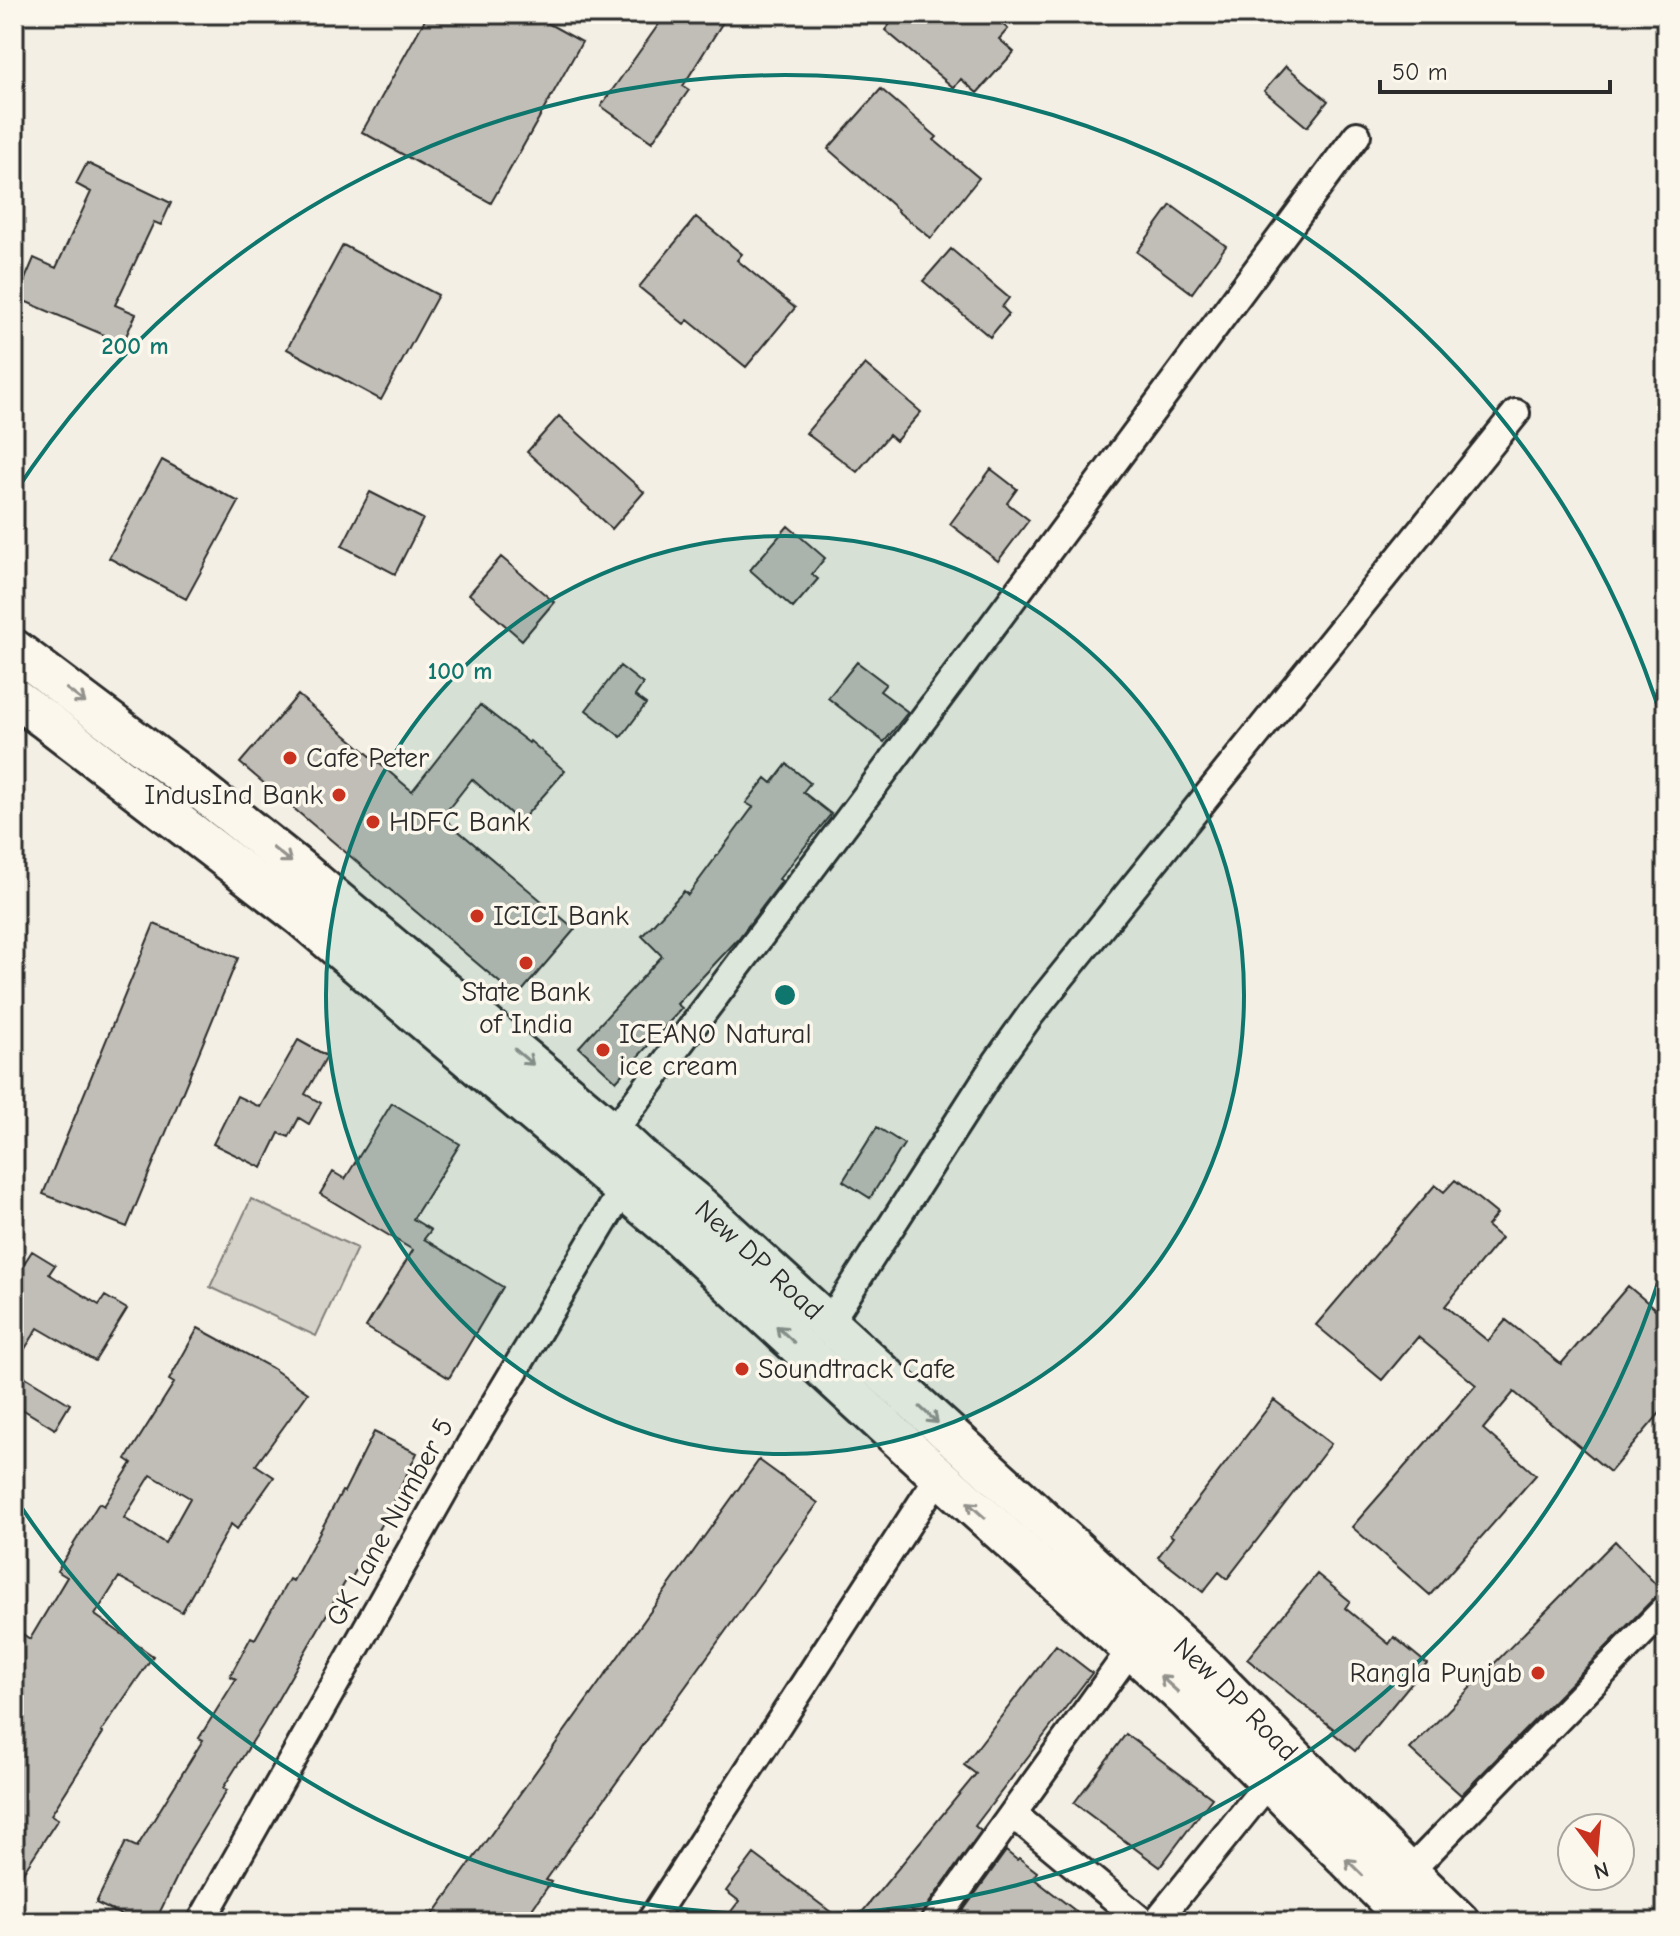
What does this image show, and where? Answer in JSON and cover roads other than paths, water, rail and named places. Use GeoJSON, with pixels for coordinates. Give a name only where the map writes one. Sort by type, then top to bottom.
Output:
{"type":"FeatureCollection","features":[{"type":"Feature","properties":{"kind":"main road","name":"New DP Road"},"geometry":{"type":"LineString","coordinates":[[14,649],[302,871],[613,1132],[632,1174],[675,1233],[1185,1698],[1410,1922]]}},
{"type":"Feature","properties":{"kind":"main road","name":"New DP Road"},"geometry":{"type":"LineString","coordinates":[[14,697],[632,1174],[700,1206],[1209,1671],[1460,1922]]}},
{"type":"Feature","properties":{"kind":"street"},"geometry":{"type":"LineString","coordinates":[[613,1132],[1357,135]]}},
{"type":"Feature","properties":{"kind":"street"},"geometry":{"type":"LineString","coordinates":[[829,1323],[998,1060],[1031,1014],[1516,413]]}},
{"type":"Feature","properties":{"kind":"street","name":"GK Lane Number 5"},"geometry":{"type":"LineString","coordinates":[[201,1922],[470,1445],[632,1174]]}},
{"type":"Feature","properties":{"kind":"street"},"geometry":{"type":"LineString","coordinates":[[650,1922],[939,1476]]}},
{"type":"Feature","properties":{"kind":"street"},"geometry":{"type":"LineString","coordinates":[[1409,1872],[1666,1608]]}},
{"type":"Feature","properties":{"kind":"street"},"geometry":{"type":"LineString","coordinates":[[935,1922],[1131,1649]]}},
{"type":"Feature","properties":{"kind":"street"},"geometry":{"type":"LineString","coordinates":[[1156,1922],[1269,1782]]}},
{"type":"Feature","properties":{"kind":"street"},"geometry":{"type":"LineString","coordinates":[[1013,1814],[1143,1922]]}},
{"type":"Feature","properties":{"kind":"place","name":"Cafe Peter"},"geometry":{"type":"Point","coordinates":[290,758]}},
{"type":"Feature","properties":{"kind":"place","name":"IndusInd Bank"},"geometry":{"type":"Point","coordinates":[339,795]}},
{"type":"Feature","properties":{"kind":"place","name":"HDFC Bank"},"geometry":{"type":"Point","coordinates":[373,822]}},
{"type":"Feature","properties":{"kind":"place","name":"ICICI Bank"},"geometry":{"type":"Point","coordinates":[477,916]}},
{"type":"Feature","properties":{"kind":"place","name":"State Bank of India"},"geometry":{"type":"Point","coordinates":[526,963]}},
{"type":"Feature","properties":{"kind":"place","name":"ICEANO Natural ice cream"},"geometry":{"type":"Point","coordinates":[603,1050]}},
{"type":"Feature","properties":{"kind":"place","name":"Soundtrack Cafe"},"geometry":{"type":"Point","coordinates":[742,1369]}},
{"type":"Feature","properties":{"kind":"place","name":"Rangla Punjab"},"geometry":{"type":"Point","coordinates":[1538,1673]}}]}
